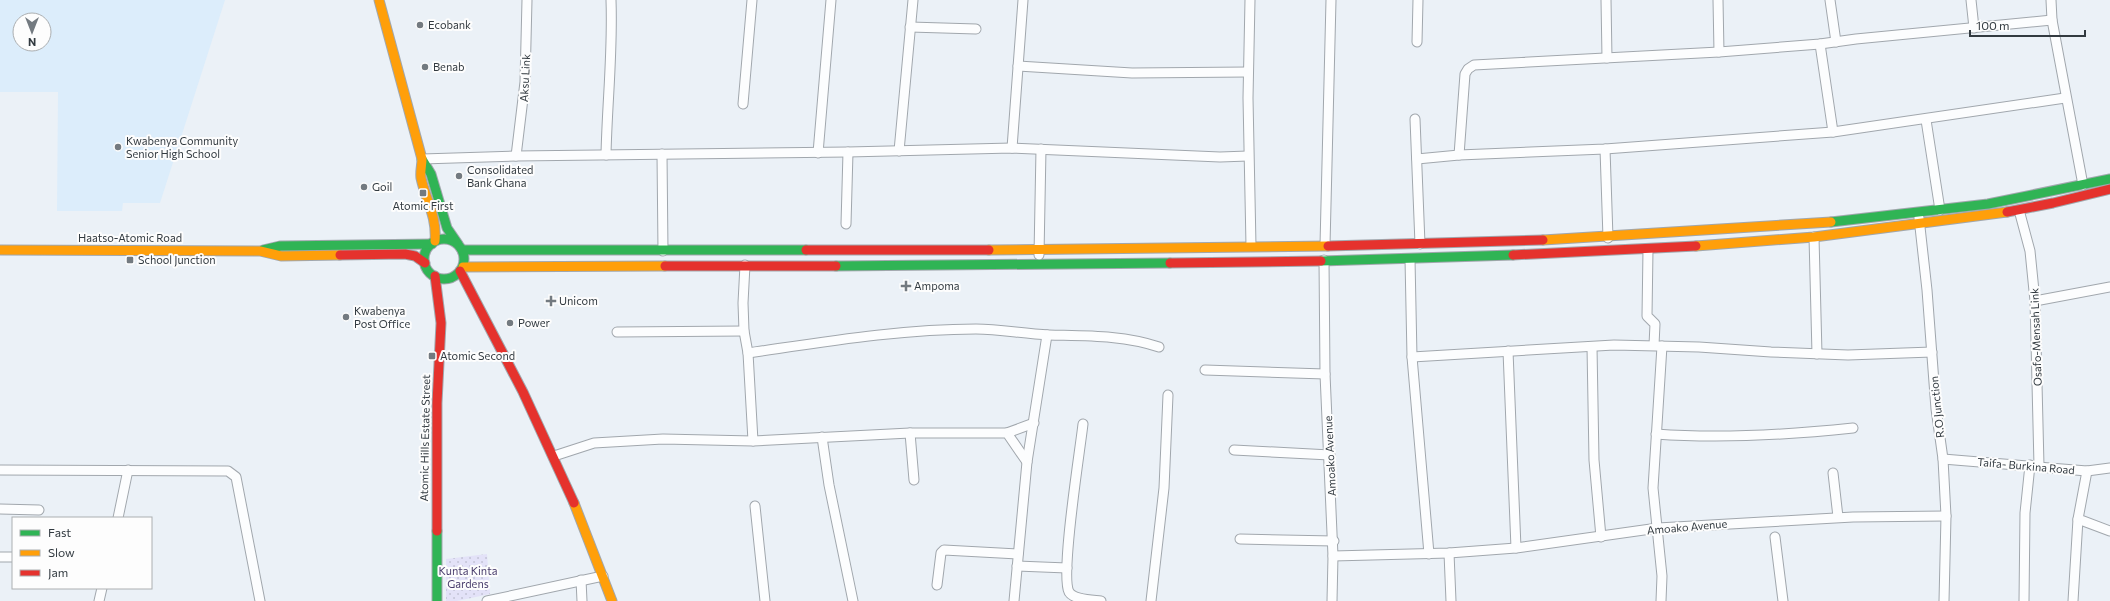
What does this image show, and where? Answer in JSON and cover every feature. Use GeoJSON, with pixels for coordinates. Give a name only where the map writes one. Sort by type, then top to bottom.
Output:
{"type":"FeatureCollection","features":[{"type":"Feature","properties":{"kind":"street"},"geometry":{"type":"LineString","coordinates":[[379,0],[407,95],[422,159],[421,176],[432,208],[436,230],[433,243],[426,253],[425,263],[427,268],[435,276],[449,278],[462,269],[1410,259],[1648,250],[1814,237],[2019,210],[2110,189]]}},
{"type":"Feature","properties":{"kind":"street","name":"Aksu Link"},"geometry":{"type":"LineString","coordinates":[[516,156],[525,82],[526,0]]}},
{"type":"Feature","properties":{"kind":"street"},"geometry":{"type":"LineString","coordinates":[[606,155],[607,107],[612,38],[610,0]]}},
{"type":"Feature","properties":{"kind":"street"},"geometry":{"type":"LineString","coordinates":[[743,104],[752,0]]}},
{"type":"Feature","properties":{"kind":"street"},"geometry":{"type":"LineString","coordinates":[[818,153],[831,0]]}},
{"type":"Feature","properties":{"kind":"street"},"geometry":{"type":"LineString","coordinates":[[899,151],[913,0]]}},
{"type":"Feature","properties":{"kind":"street"},"geometry":{"type":"LineString","coordinates":[[1012,148],[1023,0]]}},
{"type":"Feature","properties":{"kind":"street"},"geometry":{"type":"LineString","coordinates":[[1250,0],[1248,156],[1251,246]]}},
{"type":"Feature","properties":{"kind":"street"},"geometry":{"type":"LineString","coordinates":[[1325,245],[1331,0]]}},
{"type":"Feature","properties":{"kind":"street"},"geometry":{"type":"LineString","coordinates":[[1417,42],[1418,0]]}},
{"type":"Feature","properties":{"kind":"street"},"geometry":{"type":"LineString","coordinates":[[1606,0],[1607,58]]}},
{"type":"Feature","properties":{"kind":"street"},"geometry":{"type":"LineString","coordinates":[[1718,0],[1719,52]]}},
{"type":"Feature","properties":{"kind":"street"},"geometry":{"type":"LineString","coordinates":[[1830,0],[1836,42]]}},
{"type":"Feature","properties":{"kind":"street"},"geometry":{"type":"LineString","coordinates":[[1971,0],[1974,28]]}},
{"type":"Feature","properties":{"kind":"street"},"geometry":{"type":"LineString","coordinates":[[2051,0],[2052,20],[2065,98],[2083,185]]}},
{"type":"Feature","properties":{"kind":"street"},"geometry":{"type":"LineString","coordinates":[[1459,155],[1465,74],[1474,64],[1719,52],[1820,44],[2052,20]]}},
{"type":"Feature","properties":{"kind":"street"},"geometry":{"type":"LineString","coordinates":[[910,27],[976,29]]}},
{"type":"Feature","properties":{"kind":"street"},"geometry":{"type":"LineString","coordinates":[[1820,44],[1834,132]]}},
{"type":"Feature","properties":{"kind":"street"},"geometry":{"type":"LineString","coordinates":[[1018,66],[1132,73],[1248,72]]}},
{"type":"Feature","properties":{"kind":"street"},"geometry":{"type":"LineString","coordinates":[[1417,158],[1606,149],[1834,132],[1926,120],[2065,98]]}},
{"type":"Feature","properties":{"kind":"street"},"geometry":{"type":"LineString","coordinates":[[1415,119],[1420,244]]}},
{"type":"Feature","properties":{"kind":"street"},"geometry":{"type":"LineString","coordinates":[[1926,120],[1940,210]]}},
{"type":"Feature","properties":{"kind":"street"},"geometry":{"type":"LineString","coordinates":[[422,159],[516,156],[818,153],[1012,148],[1220,157],[1248,156]]}},
{"type":"Feature","properties":{"kind":"street"},"geometry":{"type":"LineString","coordinates":[[1039,264],[1041,149]]}},
{"type":"Feature","properties":{"kind":"street"},"geometry":{"type":"LineString","coordinates":[[1606,149],[1608,238]]}},
{"type":"Feature","properties":{"kind":"street"},"geometry":{"type":"LineString","coordinates":[[846,224],[848,152]]}},
{"type":"Feature","properties":{"kind":"street"},"geometry":{"type":"LineString","coordinates":[[662,154],[663,250]]}},
{"type":"Feature","properties":{"kind":"street"},"geometry":{"type":"LineString","coordinates":[[422,159],[431,174],[447,228],[460,247],[464,257],[462,269],[554,456],[612,601]]}},
{"type":"Feature","properties":{"kind":"street"},"geometry":{"type":"LineString","coordinates":[[260,251],[285,246],[433,243],[445,240],[460,247],[663,250],[1039,251],[1420,244],[1608,238],[1856,221],[2016,198],[2110,179]]}},
{"type":"Feature","properties":{"kind":"street","name":"Osafo-Mensah Link"},"geometry":{"type":"LineString","coordinates":[[2019,210],[2030,250],[2035,301],[2040,466]]}},
{"type":"Feature","properties":{"kind":"street","name":"R.O Junction"},"geometry":{"type":"LineString","coordinates":[[1918,213],[1927,290],[1936,409],[1943,459],[1946,516],[1944,601]]}},
{"type":"Feature","properties":{"kind":"street"},"geometry":{"type":"LineString","coordinates":[[1814,237],[1817,354]]}},
{"type":"Feature","properties":{"kind":"street","name":"Haatso-Atomic Road"},"geometry":{"type":"LineString","coordinates":[[0,250],[260,251]]}},
{"type":"Feature","properties":{"kind":"street"},"geometry":{"type":"LineString","coordinates":[[1648,250],[1647,316],[1655,324],[1658,346],[1654,509],[1658,528],[1662,576],[1661,601]]}},
{"type":"Feature","properties":{"kind":"street"},"geometry":{"type":"LineString","coordinates":[[260,251],[281,256],[410,254],[425,263]]}},
{"type":"Feature","properties":{"kind":"street"},"geometry":{"type":"LineString","coordinates":[[1410,259],[1412,357],[1429,554]]}},
{"type":"Feature","properties":{"kind":"street","name":"Amoako Avenue"},"geometry":{"type":"LineString","coordinates":[[1324,260],[1325,374],[1334,541],[1333,556],[1429,554],[1516,548],[1658,528],[1838,518],[1946,516]]}},
{"type":"Feature","properties":{"kind":"street"},"geometry":{"type":"LineString","coordinates":[[745,265],[743,303],[744,331],[748,353],[753,441]]}},
{"type":"Feature","properties":{"kind":"street","name":"Atomic Hills Estate Street"},"geometry":{"type":"LineString","coordinates":[[435,276],[439,298],[440,325],[437,410],[437,601]]}},
{"type":"Feature","properties":{"kind":"street"},"geometry":{"type":"LineString","coordinates":[[2035,301],[2110,287]]}},
{"type":"Feature","properties":{"kind":"street"},"geometry":{"type":"LineString","coordinates":[[748,353],[916,330],[978,329],[1047,335],[1112,336],[1144,342],[1159,347]]}},
{"type":"Feature","properties":{"kind":"street"},"geometry":{"type":"LineString","coordinates":[[617,332],[744,331]]}},
{"type":"Feature","properties":{"kind":"street"},"geometry":{"type":"LineString","coordinates":[[1014,601],[1028,462],[1047,335]]}},
{"type":"Feature","properties":{"kind":"street"},"geometry":{"type":"LineString","coordinates":[[1412,357],[1592,347],[1658,346],[1817,354],[1869,355],[1932,352]]}},
{"type":"Feature","properties":{"kind":"street"},"geometry":{"type":"LineString","coordinates":[[1592,347],[1594,460],[1601,537]]}},
{"type":"Feature","properties":{"kind":"street"},"geometry":{"type":"LineString","coordinates":[[1508,352],[1516,548]]}},
{"type":"Feature","properties":{"kind":"street"},"geometry":{"type":"LineString","coordinates":[[1205,370],[1325,374]]}},
{"type":"Feature","properties":{"kind":"street"},"geometry":{"type":"LineString","coordinates":[[1151,601],[1164,488],[1168,395]]}},
{"type":"Feature","properties":{"kind":"street"},"geometry":{"type":"LineString","coordinates":[[554,456],[594,443],[663,439],[753,441],[910,433],[1007,433],[1034,423]]}},
{"type":"Feature","properties":{"kind":"street"},"geometry":{"type":"LineString","coordinates":[[1083,424],[1066,581],[1070,592],[1075,597],[1101,601]]}},
{"type":"Feature","properties":{"kind":"street"},"geometry":{"type":"LineString","coordinates":[[1656,434],[1703,437],[1775,436],[1853,428]]}},
{"type":"Feature","properties":{"kind":"street"},"geometry":{"type":"LineString","coordinates":[[910,433],[914,480]]}},
{"type":"Feature","properties":{"kind":"street"},"geometry":{"type":"LineString","coordinates":[[1007,433],[1028,462]]}},
{"type":"Feature","properties":{"kind":"street"},"geometry":{"type":"LineString","coordinates":[[822,437],[829,485],[853,601]]}},
{"type":"Feature","properties":{"kind":"street"},"geometry":{"type":"LineString","coordinates":[[1234,450],[1330,455]]}},
{"type":"Feature","properties":{"kind":"street","name":"Taifa- Burkina Road"},"geometry":{"type":"LineString","coordinates":[[1943,459],[2030,465],[2087,472],[2110,468]]}},
{"type":"Feature","properties":{"kind":"street"},"geometry":{"type":"LineString","coordinates":[[2024,601],[2025,512],[2030,465]]}},
{"type":"Feature","properties":{"kind":"street"},"geometry":{"type":"LineString","coordinates":[[0,470],[228,471],[234,474],[236,477],[260,601]]}},
{"type":"Feature","properties":{"kind":"street"},"geometry":{"type":"LineString","coordinates":[[118,517],[128,470]]}},
{"type":"Feature","properties":{"kind":"street"},"geometry":{"type":"LineString","coordinates":[[2073,601],[2078,519],[2087,472]]}},
{"type":"Feature","properties":{"kind":"street"},"geometry":{"type":"LineString","coordinates":[[1833,473],[1838,518]]}},
{"type":"Feature","properties":{"kind":"street"},"geometry":{"type":"LineString","coordinates":[[755,506],[765,601]]}},
{"type":"Feature","properties":{"kind":"street"},"geometry":{"type":"LineString","coordinates":[[0,509],[39,510]]}},
{"type":"Feature","properties":{"kind":"street"},"geometry":{"type":"LineString","coordinates":[[2078,519],[2110,531]]}},
{"type":"Feature","properties":{"kind":"street"},"geometry":{"type":"LineString","coordinates":[[1775,537],[1783,601]]}},
{"type":"Feature","properties":{"kind":"street"},"geometry":{"type":"LineString","coordinates":[[1240,539],[1334,541]]}},
{"type":"Feature","properties":{"kind":"street"},"geometry":{"type":"LineString","coordinates":[[937,585],[941,553],[944,550],[1018,554]]}},
{"type":"Feature","properties":{"kind":"street"},"geometry":{"type":"LineString","coordinates":[[1449,553],[1451,601]]}},
{"type":"Feature","properties":{"kind":"street"},"geometry":{"type":"LineString","coordinates":[[1332,601],[1333,556]]}},
{"type":"Feature","properties":{"kind":"street"},"geometry":{"type":"LineString","coordinates":[[0,557],[12,557]]}},
{"type":"Feature","properties":{"kind":"street"},"geometry":{"type":"LineString","coordinates":[[1017,566],[1067,568]]}},
{"type":"Feature","properties":{"kind":"street"},"geometry":{"type":"LineString","coordinates":[[487,601],[603,576]]}},
{"type":"Feature","properties":{"kind":"street"},"geometry":{"type":"LineString","coordinates":[[581,580],[582,601]]}},
{"type":"Feature","properties":{"kind":"street"},"geometry":{"type":"LineString","coordinates":[[100,601],[102,589]]}},
{"type":"Feature","properties":{"kind":"shaded area","name":"Kwabenya Community Senior High School"},"geometry":{"type":"Polygon","coordinates":[[[0,0],[225,0],[160,203],[123,203],[122,211],[57,211],[58,92],[0,92],[0,0]]]}},
{"type":"Feature","properties":{"kind":"green space","name":"Kunta Kinta Gardens"},"geometry":{"type":"Polygon","coordinates":[[[487,554],[490,594],[457,601],[446,601],[446,559],[487,554]]]}},
{"type":"Feature","properties":{"kind":"traffic: fast"},"geometry":{"type":"LineString","coordinates":[[422,159],[431,174],[447,228],[458,244]]}},
{"type":"Feature","properties":{"kind":"traffic: fast"},"geometry":{"type":"LineString","coordinates":[[1831,222],[1988,204],[2110,179]]}},
{"type":"Feature","properties":{"kind":"traffic: fast"},"geometry":{"type":"LineString","coordinates":[[444,239],[458,245],[464,259],[458,273],[444,279],[430,273],[424,259],[430,245],[444,239]]}},
{"type":"Feature","properties":{"kind":"traffic: fast"},"geometry":{"type":"LineString","coordinates":[[263,250],[280,246],[432,244]]}},
{"type":"Feature","properties":{"kind":"traffic: fast"},"geometry":{"type":"LineString","coordinates":[[462,250],[806,250]]}},
{"type":"Feature","properties":{"kind":"traffic: fast"},"geometry":{"type":"LineString","coordinates":[[1321,261],[1513,255]]}},
{"type":"Feature","properties":{"kind":"traffic: fast"},"geometry":{"type":"LineString","coordinates":[[836,266],[1170,263]]}},
{"type":"Feature","properties":{"kind":"traffic: fast"},"geometry":{"type":"LineString","coordinates":[[437,531],[437,601]]}},
{"type":"Feature","properties":{"kind":"traffic: slow"},"geometry":{"type":"LineString","coordinates":[[379,0],[422,159],[421,178],[433,216],[435,241]]}},
{"type":"Feature","properties":{"kind":"traffic: slow"},"geometry":{"type":"LineString","coordinates":[[1696,246],[1814,237],[2007,212]]}},
{"type":"Feature","properties":{"kind":"traffic: slow"},"geometry":{"type":"LineString","coordinates":[[1543,240],[1831,222]]}},
{"type":"Feature","properties":{"kind":"traffic: slow"},"geometry":{"type":"LineString","coordinates":[[989,250],[1328,246]]}},
{"type":"Feature","properties":{"kind":"traffic: slow"},"geometry":{"type":"LineString","coordinates":[[0,250],[260,251],[281,256],[340,255]]}},
{"type":"Feature","properties":{"kind":"traffic: slow"},"geometry":{"type":"LineString","coordinates":[[463,267],[665,266]]}},
{"type":"Feature","properties":{"kind":"traffic: slow"},"geometry":{"type":"LineString","coordinates":[[574,503],[612,601]]}},
{"type":"Feature","properties":{"kind":"traffic: jam"},"geometry":{"type":"LineString","coordinates":[[2007,212],[2053,203],[2110,189]]}},
{"type":"Feature","properties":{"kind":"traffic: jam"},"geometry":{"type":"LineString","coordinates":[[1328,246],[1543,240]]}},
{"type":"Feature","properties":{"kind":"traffic: jam"},"geometry":{"type":"LineString","coordinates":[[1513,255],[1696,246]]}},
{"type":"Feature","properties":{"kind":"traffic: jam"},"geometry":{"type":"LineString","coordinates":[[806,250],[989,250]]}},
{"type":"Feature","properties":{"kind":"traffic: jam"},"geometry":{"type":"LineString","coordinates":[[340,255],[405,254],[415,256],[425,263]]}},
{"type":"Feature","properties":{"kind":"traffic: jam"},"geometry":{"type":"LineString","coordinates":[[1170,263],[1321,261]]}},
{"type":"Feature","properties":{"kind":"traffic: jam"},"geometry":{"type":"LineString","coordinates":[[665,266],[836,266]]}},
{"type":"Feature","properties":{"kind":"traffic: jam"},"geometry":{"type":"LineString","coordinates":[[460,271],[523,392],[574,503]]}},
{"type":"Feature","properties":{"kind":"traffic: jam"},"geometry":{"type":"LineString","coordinates":[[435,276],[441,323],[437,403],[437,531]]}},
{"type":"Feature","properties":{"kind":"place","name":"Ecobank"},"geometry":{"type":"Point","coordinates":[420,25]}},
{"type":"Feature","properties":{"kind":"place","name":"Benab"},"geometry":{"type":"Point","coordinates":[425,67]}},
{"type":"Feature","properties":{"kind":"place","name":"Kwabenya Community Senior High School"},"geometry":{"type":"Point","coordinates":[118,147]}},
{"type":"Feature","properties":{"kind":"place","name":"Consolidated Bank Ghana"},"geometry":{"type":"Point","coordinates":[459,176]}},
{"type":"Feature","properties":{"kind":"place","name":"Goil"},"geometry":{"type":"Point","coordinates":[364,187]}},
{"type":"Feature","properties":{"kind":"place","name":"Atomic First"},"geometry":{"type":"Point","coordinates":[423,193]}},
{"type":"Feature","properties":{"kind":"place","name":"School Junction"},"geometry":{"type":"Point","coordinates":[130,260]}},
{"type":"Feature","properties":{"kind":"place","name":"Ampoma"},"geometry":{"type":"Point","coordinates":[906,286]}},
{"type":"Feature","properties":{"kind":"place","name":"Unicom"},"geometry":{"type":"Point","coordinates":[551,301]}},
{"type":"Feature","properties":{"kind":"place","name":"Kwabenya Post Office"},"geometry":{"type":"Point","coordinates":[346,317]}},
{"type":"Feature","properties":{"kind":"place","name":"Power"},"geometry":{"type":"Point","coordinates":[510,323]}},
{"type":"Feature","properties":{"kind":"place","name":"Atomic Second"},"geometry":{"type":"Point","coordinates":[432,356]}}]}
